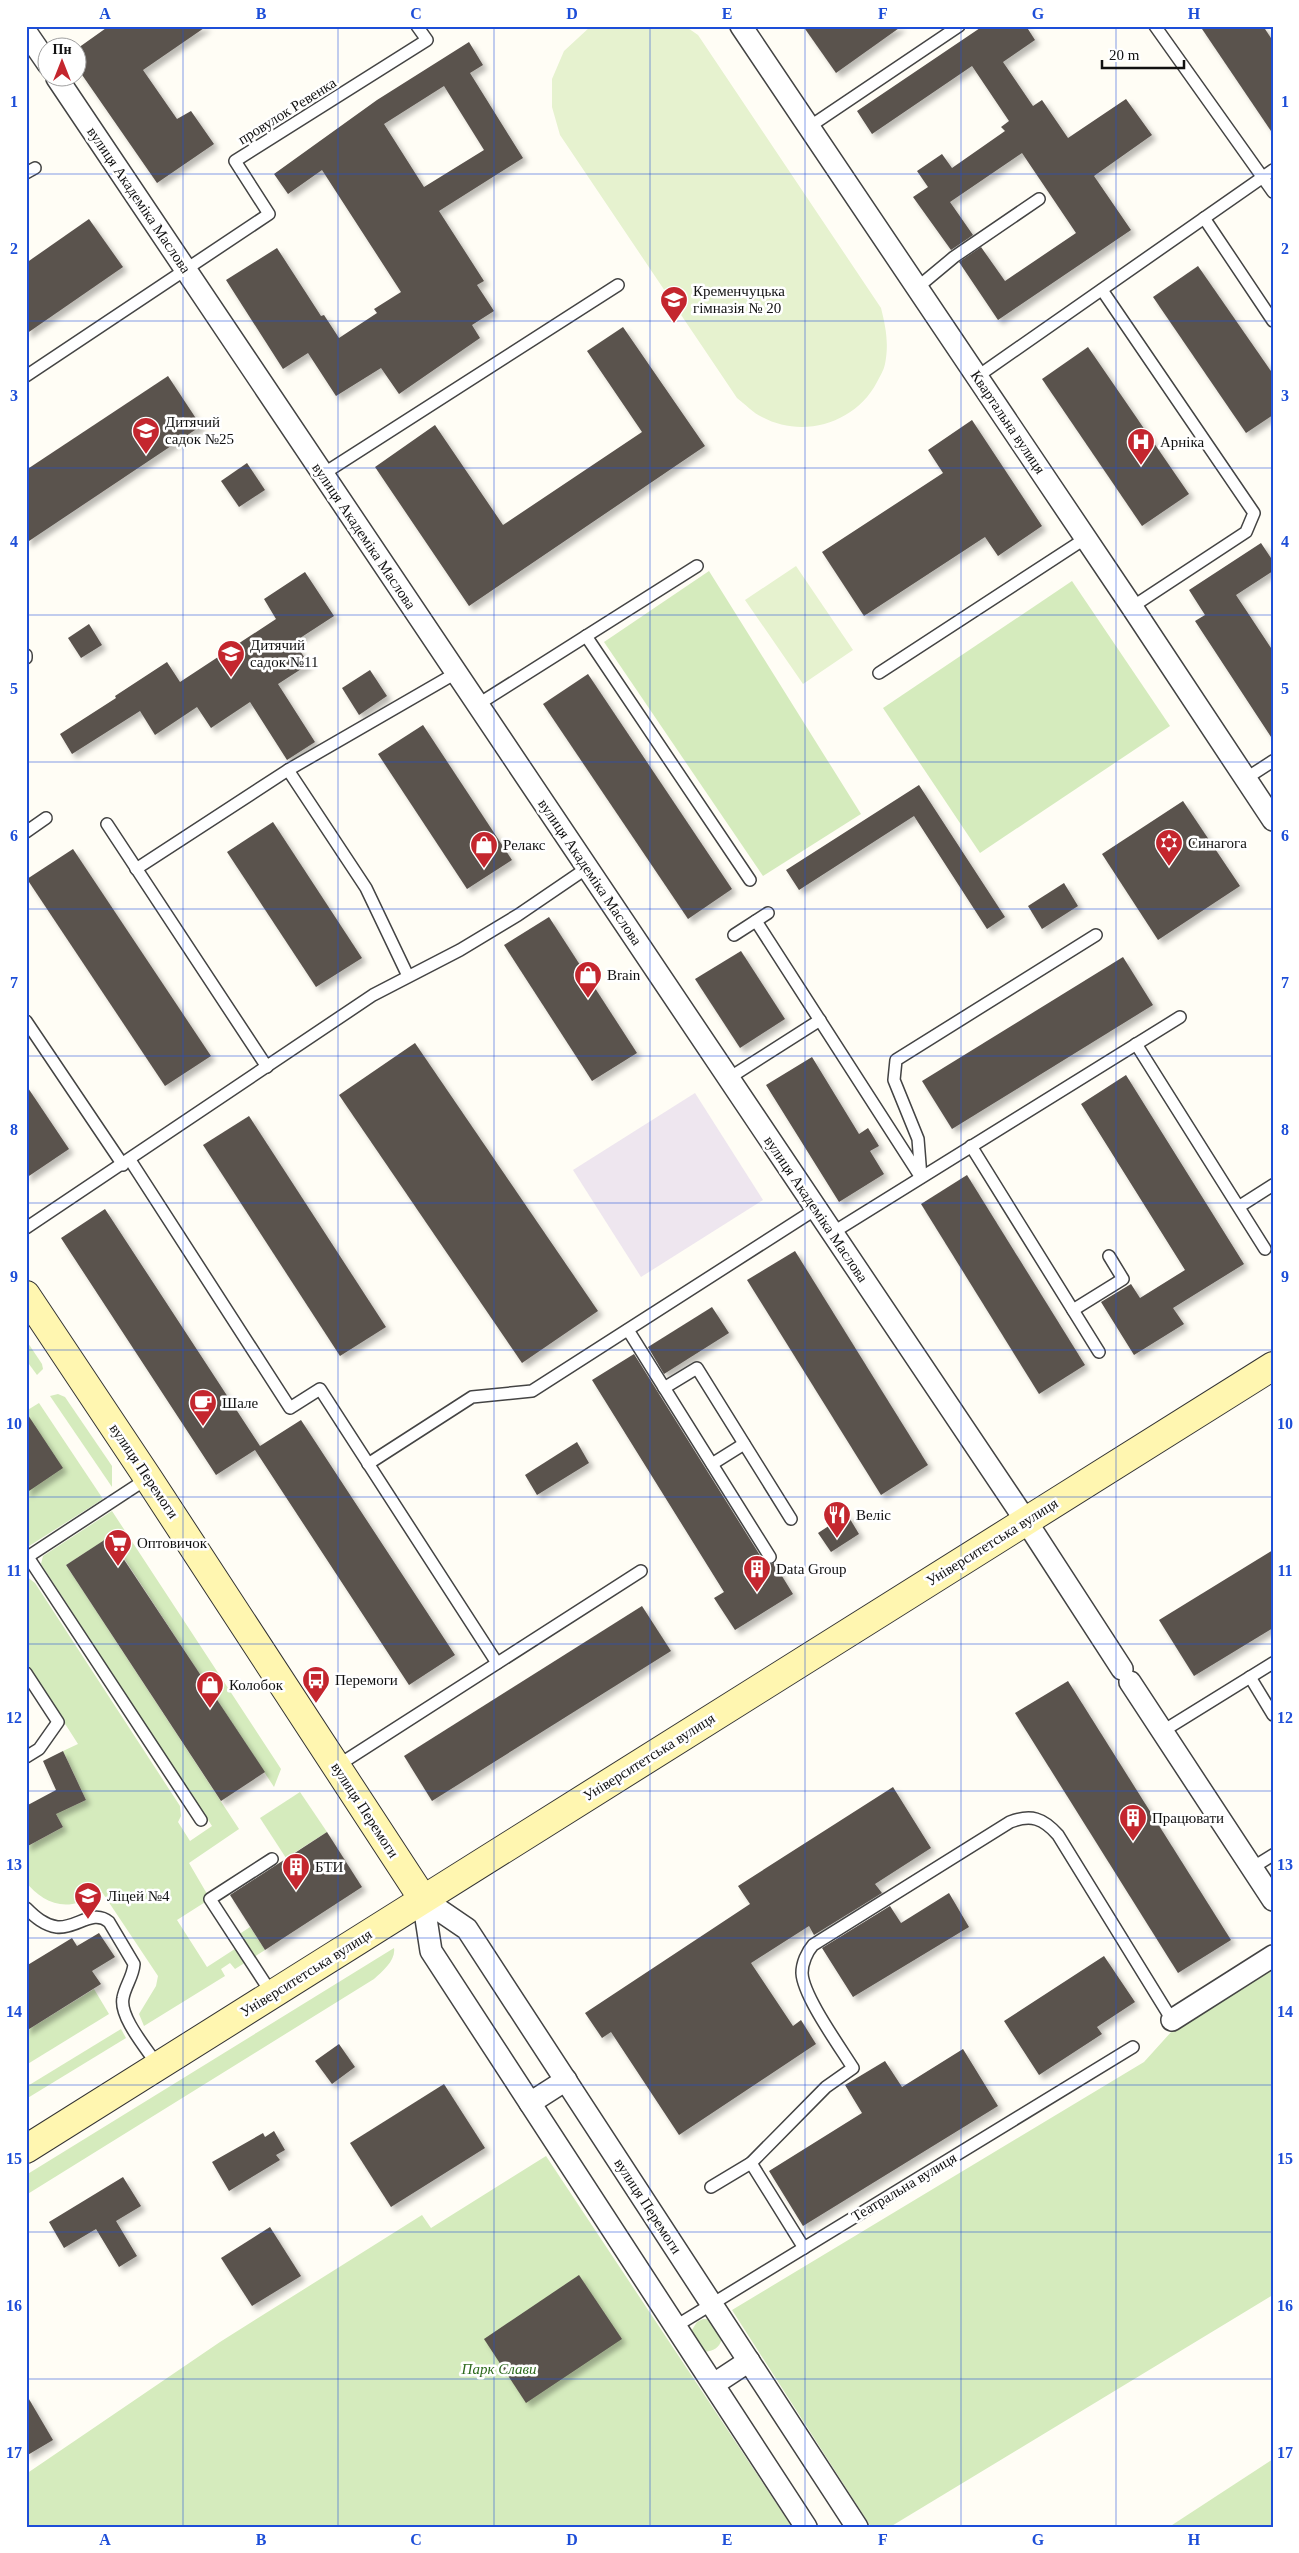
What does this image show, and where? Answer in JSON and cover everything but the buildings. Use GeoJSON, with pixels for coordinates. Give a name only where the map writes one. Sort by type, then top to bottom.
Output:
{"type":"FeatureCollection","features":[{"type":"Feature","properties":{"kind":"main road","name":"вулиця Перемоги"},"geometry":{"type":"LineString","coordinates":[[26,1295],[423,1899]]}},
{"type":"Feature","properties":{"kind":"main road","name":"Університетська вулиця"},"geometry":{"type":"LineString","coordinates":[[26,2149],[1273,1366]]}},
{"type":"Feature","properties":{"kind":"street","name":"Квартальна вулиця"},"geometry":{"type":"LineString","coordinates":[[741,26],[978,376],[1273,820]]}},
{"type":"Feature","properties":{"kind":"street"},"geometry":{"type":"LineString","coordinates":[[26,32],[38,49]]}},
{"type":"Feature","properties":{"kind":"street","name":"вулиця Академіка Маслова"},"geometry":{"type":"LineString","coordinates":[[64,88],[1026,1521],[1273,1900]]}},
{"type":"Feature","properties":{"kind":"street","name":"вулиця Перемоги"},"geometry":{"type":"LineString","coordinates":[[423,1899],[467,1929],[857,2527]]}},
{"type":"Feature","properties":{"kind":"street","name":"вулиця Перемоги"},"geometry":{"type":"LineString","coordinates":[[423,1899],[432,1951],[806,2527]]}},
{"type":"Feature","properties":{"kind":"street"},"geometry":{"type":"LineString","coordinates":[[1172,2020],[1273,1956]]}},
{"type":"Feature","properties":{"kind":"street"},"geometry":{"type":"LineString","coordinates":[[530,2103],[566,2080]]}},
{"type":"Feature","properties":{"kind":"street"},"geometry":{"type":"LineString","coordinates":[[714,2384],[749,2361]]}},
{"type":"Feature","properties":{"kind":"lane","name":"провулок Ревенка"},"geometry":{"type":"LineString","coordinates":[[26,376],[269,214],[235,161],[427,40],[418,26]]}},
{"type":"Feature","properties":{"kind":"lane"},"geometry":{"type":"LineString","coordinates":[[809,127],[959,26]]}},
{"type":"Feature","properties":{"kind":"lane"},"geometry":{"type":"LineString","coordinates":[[1155,26],[1268,174],[1273,192]]}},
{"type":"Feature","properties":{"kind":"lane"},"geometry":{"type":"LineString","coordinates":[[978,376],[1268,174]]}},
{"type":"Feature","properties":{"kind":"lane"},"geometry":{"type":"LineString","coordinates":[[918,287],[954,257],[1040,198]]}},
{"type":"Feature","properties":{"kind":"lane"},"geometry":{"type":"LineString","coordinates":[[1204,218],[1273,321]]}},
{"type":"Feature","properties":{"kind":"lane"},"geometry":{"type":"LineString","coordinates":[[322,474],[618,285]]}},
{"type":"Feature","properties":{"kind":"lane"},"geometry":{"type":"LineString","coordinates":[[1102,290],[1254,513],[1246,532],[1132,607]]}},
{"type":"Feature","properties":{"kind":"lane"},"geometry":{"type":"LineString","coordinates":[[879,673],[1086,538]]}},
{"type":"Feature","properties":{"kind":"lane"},"geometry":{"type":"LineString","coordinates":[[478,705],[697,566]]}},
{"type":"Feature","properties":{"kind":"lane"},"geometry":{"type":"LineString","coordinates":[[586,636],[750,880]]}},
{"type":"Feature","properties":{"kind":"lane"},"geometry":{"type":"LineString","coordinates":[[136,869],[288,770],[456,673]]}},
{"type":"Feature","properties":{"kind":"lane"},"geometry":{"type":"LineString","coordinates":[[1245,779],[1273,761]]}},
{"type":"Feature","properties":{"kind":"lane"},"geometry":{"type":"LineString","coordinates":[[288,770],[366,888],[408,976]]}},
{"type":"Feature","properties":{"kind":"lane"},"geometry":{"type":"LineString","coordinates":[[26,832],[46,818]]}},
{"type":"Feature","properties":{"kind":"lane"},"geometry":{"type":"LineString","coordinates":[[107,824],[267,1067]]}},
{"type":"Feature","properties":{"kind":"lane"},"geometry":{"type":"LineString","coordinates":[[26,1228],[127,1162],[373,995],[460,950],[518,915],[587,868]]}},
{"type":"Feature","properties":{"kind":"lane"},"geometry":{"type":"LineString","coordinates":[[734,934],[768,913]]}},
{"type":"Feature","properties":{"kind":"lane"},"geometry":{"type":"LineString","coordinates":[[756,921],[922,1177]]}},
{"type":"Feature","properties":{"kind":"lane"},"geometry":{"type":"LineString","coordinates":[[922,1177],[918,1140],[894,1080],[896,1060],[1096,934]]}},
{"type":"Feature","properties":{"kind":"lane"},"geometry":{"type":"LineString","coordinates":[[832,1233],[1180,1017]]}},
{"type":"Feature","properties":{"kind":"lane"},"geometry":{"type":"LineString","coordinates":[[729,1078],[820,1020]]}},
{"type":"Feature","properties":{"kind":"lane"},"geometry":{"type":"LineString","coordinates":[[26,1021],[127,1162],[290,1408],[320,1389],[497,1663]]}},
{"type":"Feature","properties":{"kind":"lane"},"geometry":{"type":"LineString","coordinates":[[1136,1044],[1240,1206],[1265,1249]]}},
{"type":"Feature","properties":{"kind":"lane"},"geometry":{"type":"LineString","coordinates":[[971,1146],[1099,1352]]}},
{"type":"Feature","properties":{"kind":"lane"},"geometry":{"type":"LineString","coordinates":[[1240,1206],[1273,1185]]}},
{"type":"Feature","properties":{"kind":"lane"},"geometry":{"type":"LineString","coordinates":[[368,1464],[472,1397],[532,1391],[816,1209]]}},
{"type":"Feature","properties":{"kind":"lane"},"geometry":{"type":"LineString","coordinates":[[1073,1310],[1123,1280],[1109,1256]]}},
{"type":"Feature","properties":{"kind":"lane"},"geometry":{"type":"LineString","coordinates":[[628,1330],[770,1557]]}},
{"type":"Feature","properties":{"kind":"lane"},"geometry":{"type":"LineString","coordinates":[[664,1388],[697,1368],[791,1519]]}},
{"type":"Feature","properties":{"kind":"lane"},"geometry":{"type":"LineString","coordinates":[[712,1464],[744,1444]]}},
{"type":"Feature","properties":{"kind":"lane"},"geometry":{"type":"LineString","coordinates":[[148,1478],[27,1557],[201,1820]]}},
{"type":"Feature","properties":{"kind":"lane"},"geometry":{"type":"LineString","coordinates":[[337,1766],[642,1570]]}},
{"type":"Feature","properties":{"kind":"lane"},"geometry":{"type":"LineString","coordinates":[[1163,1731],[1273,1663]]}},
{"type":"Feature","properties":{"kind":"lane"},"geometry":{"type":"LineString","coordinates":[[26,1673],[58,1722],[39,1749],[26,1757]]}},
{"type":"Feature","properties":{"kind":"lane"},"geometry":{"type":"LineString","coordinates":[[1250,1677],[1273,1714]]}},
{"type":"Feature","properties":{"kind":"lane"},"geometry":{"type":"LineString","coordinates":[[711,2187],[751,2163],[826,2087],[853,2068],[803,1982],[803,1964],[813,1944],[1010,1822],[1024,1816],[1037,1818],[1048,1824],[1058,1835],[1172,2020]]}},
{"type":"Feature","properties":{"kind":"lane"},"geometry":{"type":"LineString","coordinates":[[1252,1868],[1273,1855]]}},
{"type":"Feature","properties":{"kind":"lane"},"geometry":{"type":"LineString","coordinates":[[272,1859],[210,1899],[272,1994]]}},
{"type":"Feature","properties":{"kind":"lane"},"geometry":{"type":"LineString","coordinates":[[26,1908],[40,1921],[57,1926],[80,1923],[90,1917],[104,1918],[110,1922],[134,1964],[133,1972],[122,2000],[125,2016],[158,2066]]}},
{"type":"Feature","properties":{"kind":"lane","name":"Театральна вулиця"},"geometry":{"type":"LineString","coordinates":[[676,2326],[1133,2047]]}},
{"type":"Feature","properties":{"kind":"lane"},"geometry":{"type":"LineString","coordinates":[[751,2163],[804,2248]]}},
{"type":"Feature","properties":{"kind":"shaded area"},"geometry":{"type":"Polygon","coordinates":[[[695,1093],[763,1200],[641,1277],[573,1170],[695,1093]]]}},
{"type":"Feature","properties":{"kind":"green space"},"geometry":{"type":"Polygon","coordinates":[[[591,26],[685,26],[698,35],[881,308],[887,343],[884,366],[882,373],[868,396],[856,408],[842,417],[827,423],[794,427],[762,417],[737,398],[560,135],[552,107],[552,79],[564,51],[591,26]]]}},
{"type":"Feature","properties":{"kind":"green space"},"geometry":{"type":"Polygon","coordinates":[[[796,566],[853,650],[803,684],[745,600],[796,566]]]}},
{"type":"Feature","properties":{"kind":"green space"},"geometry":{"type":"Polygon","coordinates":[[[709,571],[861,814],[763,876],[604,642],[709,571]]]}},
{"type":"Feature","properties":{"kind":"green space"},"geometry":{"type":"Polygon","coordinates":[[[1072,581],[1170,726],[980,853],[883,708],[1072,581]]]}},
{"type":"Feature","properties":{"kind":"green space"},"geometry":{"type":"Polygon","coordinates":[[[26,1340],[42,1364],[43,1369],[37,1375],[26,1360],[26,1340]]]}},
{"type":"Feature","properties":{"kind":"green space"},"geometry":{"type":"Polygon","coordinates":[[[58,1394],[65,1397],[112,1466],[112,1487],[50,1396],[58,1394]]]}},
{"type":"Feature","properties":{"kind":"green space"},"geometry":{"type":"Polygon","coordinates":[[[39,1403],[103,1499],[26,1548],[26,1411],[39,1403]]]}},
{"type":"Feature","properties":{"kind":"green space"},"geometry":{"type":"Polygon","coordinates":[[[112,1511],[281,1769],[274,1787],[110,1537],[66,1565],[239,1829],[189,1863],[210,1899],[177,1920],[207,1967],[241,1945],[235,1937],[250,1927],[265,1950],[235,1969],[230,1963],[221,1969],[225,1976],[144,2026],[139,2014],[156,1986],[158,1976],[100,1889],[79,1902],[64,1905],[43,1897],[26,1882],[26,1847],[63,1827],[46,1796],[66,1809],[86,1800],[63,1751],[78,1744],[26,1663],[26,1576],[35,1583],[180,1806],[181,1816],[178,1822],[190,1841],[212,1826],[41,1564],[43,1556],[112,1511]]]}},
{"type":"Feature","properties":{"kind":"green space"},"geometry":{"type":"Polygon","coordinates":[[[300,1792],[327,1832],[286,1858],[260,1818],[300,1792]]]}},
{"type":"Feature","properties":{"kind":"green space"},"geometry":{"type":"Polygon","coordinates":[[[394,1948],[391,1961],[374,1979],[26,2195],[26,2175],[394,1948]]]}},
{"type":"Feature","properties":{"kind":"green space"},"geometry":{"type":"Polygon","coordinates":[[[1273,1968],[1273,2295],[890,2527],[871,2527],[732,2310],[1144,2062],[1172,2031],[1273,1968]]]}},
{"type":"Feature","properties":{"kind":"green space"},"geometry":{"type":"Polygon","coordinates":[[[94,1989],[109,2014],[26,2065],[26,2031],[94,1989]]]}},
{"type":"Feature","properties":{"kind":"green space"},"geometry":{"type":"Polygon","coordinates":[[[121,2029],[126,2038],[26,2099],[26,2087],[121,2029]]]}},
{"type":"Feature","properties":{"kind":"green space","name":"Парк Слави"},"geometry":{"type":"Polygon","coordinates":[[[546,2156],[792,2527],[26,2527],[26,2474],[220,2342],[422,2215],[431,2228],[546,2156]]]}},
{"type":"Feature","properties":{"kind":"green space"},"geometry":{"type":"Polygon","coordinates":[[[703,2319],[710,2319],[722,2339],[716,2348],[704,2352],[690,2333],[697,2322],[703,2319]]]}},
{"type":"Feature","properties":{"kind":"green space"},"geometry":{"type":"Polygon","coordinates":[[[1273,2459],[1273,2527],[1169,2527],[1273,2459]]]}},
{"type":"Feature","properties":{"kind":"place","name":"Кременчуцька гімназія № 20"},"geometry":{"type":"Point","coordinates":[674,324]}},
{"type":"Feature","properties":{"kind":"place","name":"Дитячий садок №25"},"geometry":{"type":"Point","coordinates":[146,455]}},
{"type":"Feature","properties":{"kind":"place","name":"Арніка"},"geometry":{"type":"Point","coordinates":[1141,466]}},
{"type":"Feature","properties":{"kind":"place","name":"Дитячий садок №11"},"geometry":{"type":"Point","coordinates":[231,678]}},
{"type":"Feature","properties":{"kind":"place","name":"Синагога"},"geometry":{"type":"Point","coordinates":[1169,867]}},
{"type":"Feature","properties":{"kind":"place","name":"Релакс"},"geometry":{"type":"Point","coordinates":[484,869]}},
{"type":"Feature","properties":{"kind":"place","name":"Brain"},"geometry":{"type":"Point","coordinates":[588,999]}},
{"type":"Feature","properties":{"kind":"place","name":"Шале"},"geometry":{"type":"Point","coordinates":[203,1427]}},
{"type":"Feature","properties":{"kind":"place","name":"Веліс"},"geometry":{"type":"Point","coordinates":[837,1539]}},
{"type":"Feature","properties":{"kind":"place","name":"Оптовичок"},"geometry":{"type":"Point","coordinates":[118,1567]}},
{"type":"Feature","properties":{"kind":"place","name":"Data Group"},"geometry":{"type":"Point","coordinates":[757,1593]}},
{"type":"Feature","properties":{"kind":"place","name":"Перемоги"},"geometry":{"type":"Point","coordinates":[316,1704]}},
{"type":"Feature","properties":{"kind":"place","name":"Колобок"},"geometry":{"type":"Point","coordinates":[210,1709]}},
{"type":"Feature","properties":{"kind":"place","name":"Працювати"},"geometry":{"type":"Point","coordinates":[1133,1842]}},
{"type":"Feature","properties":{"kind":"place","name":"БТИ"},"geometry":{"type":"Point","coordinates":[296,1891]}},
{"type":"Feature","properties":{"kind":"place","name":"Ліцей №4"},"geometry":{"type":"Point","coordinates":[88,1920]}}]}
